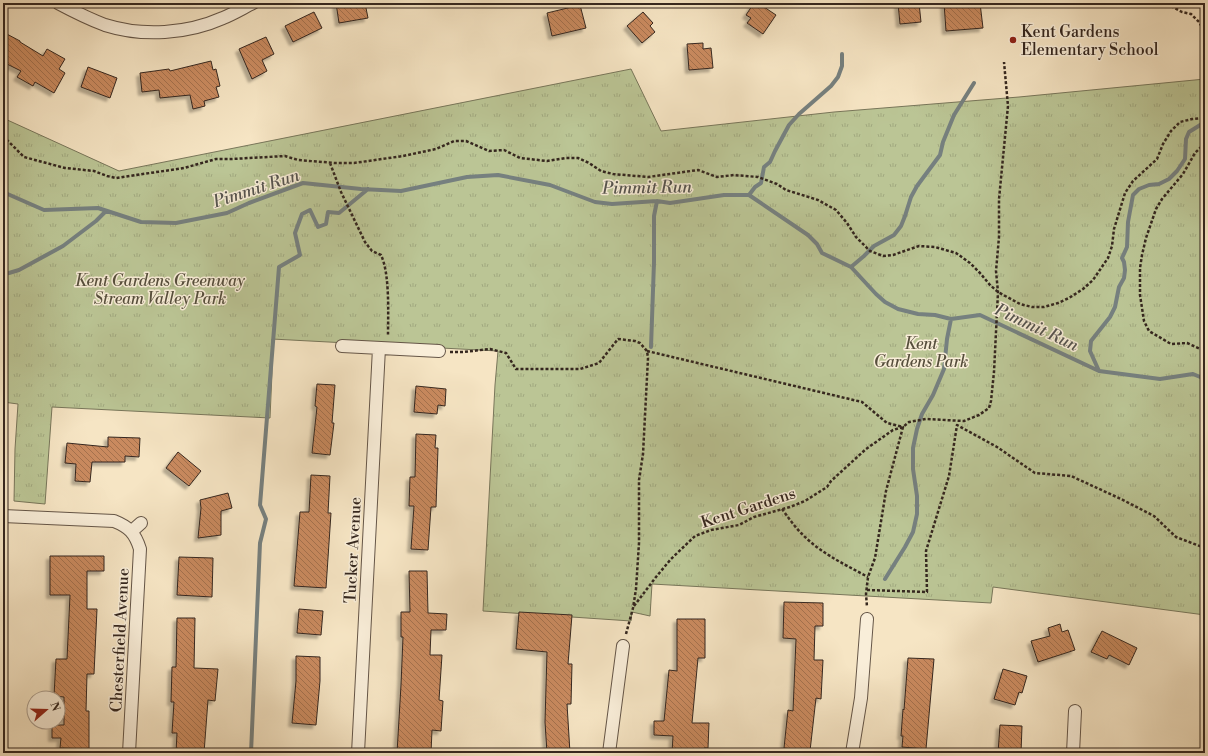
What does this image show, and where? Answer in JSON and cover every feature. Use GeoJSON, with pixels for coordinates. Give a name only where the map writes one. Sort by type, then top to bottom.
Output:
{"type":"FeatureCollection","features":[{"type":"Feature","properties":{"kind":"street"},"geometry":{"type":"LineString","coordinates":[[58,3],[106,25],[128,30],[152,32],[176,31],[200,26],[223,18],[253,3]]}},
{"type":"Feature","properties":{"kind":"street"},"geometry":{"type":"LineString","coordinates":[[342,346],[439,351]]}},
{"type":"Feature","properties":{"kind":"street","name":"Tucker Avenue"},"geometry":{"type":"LineString","coordinates":[[358,753],[383,348]]}},
{"type":"Feature","properties":{"kind":"street"},"geometry":{"type":"LineString","coordinates":[[3,516],[114,521],[124,525],[132,531],[141,523]]}},
{"type":"Feature","properties":{"kind":"street","name":"Chesterfield Avenue"},"geometry":{"type":"LineString","coordinates":[[129,753],[140,549],[137,539],[132,531]]}},
{"type":"Feature","properties":{"kind":"street"},"geometry":{"type":"LineString","coordinates":[[852,753],[861,698],[867,619]]}},
{"type":"Feature","properties":{"kind":"street"},"geometry":{"type":"LineString","coordinates":[[610,753],[623,646]]}},
{"type":"Feature","properties":{"kind":"street"},"geometry":{"type":"LineString","coordinates":[[1073,753],[1075,711]]}},
{"type":"Feature","properties":{"kind":"path"},"geometry":{"type":"LineString","coordinates":[[1171,6],[1182,12],[1191,14],[1199,22],[1205,32]]}},
{"type":"Feature","properties":{"kind":"path"},"geometry":{"type":"LineString","coordinates":[[998,294],[996,271],[999,236],[999,199],[1008,106],[1004,62]]}},
{"type":"Feature","properties":{"kind":"path"},"geometry":{"type":"LineString","coordinates":[[1202,118],[1205,91]]}},
{"type":"Feature","properties":{"kind":"path"},"geometry":{"type":"LineString","coordinates":[[3,136],[24,157],[65,168],[94,170],[116,178],[184,168],[216,159],[285,156],[298,160],[330,163],[354,163],[397,157],[436,149],[454,141],[466,141],[489,151],[504,150],[520,158],[547,160],[578,158],[601,171],[613,174],[648,177],[698,170],[717,177],[734,175],[758,177],[777,184],[786,190],[818,200],[836,210],[856,237],[870,250],[884,256],[893,255],[919,246],[936,247],[956,253],[970,263],[998,294],[1020,304],[1032,307],[1044,307],[1058,303],[1083,289],[1093,280],[1108,258],[1112,246],[1114,230],[1125,193],[1134,181],[1157,159],[1163,144],[1171,131],[1180,122],[1202,118]]}},
{"type":"Feature","properties":{"kind":"path"},"geometry":{"type":"LineString","coordinates":[[1202,118],[1205,121]]}},
{"type":"Feature","properties":{"kind":"path"},"geometry":{"type":"LineString","coordinates":[[1205,143],[1195,153],[1183,174],[1162,199],[1156,209],[1142,255],[1140,268],[1140,295],[1144,321],[1149,331],[1171,344],[1187,343],[1205,351]]}},
{"type":"Feature","properties":{"kind":"path"},"geometry":{"type":"LineString","coordinates":[[330,163],[341,192],[365,242],[372,251],[381,255],[385,264],[388,308],[383,348]]}},
{"type":"Feature","properties":{"kind":"path","name":"Kent Gardens"},"geometry":{"type":"LineString","coordinates":[[634,606],[671,559],[695,536],[711,530],[739,525],[754,517],[805,501],[827,487],[831,481],[866,449],[893,430],[903,427],[909,422],[926,419],[964,421],[979,415],[989,408],[993,386],[998,294]]}},
{"type":"Feature","properties":{"kind":"path"},"geometry":{"type":"LineString","coordinates":[[439,351],[463,352],[490,349],[506,353],[516,369],[580,369],[599,363],[618,340],[635,341],[640,343],[647,351],[862,402],[887,423],[903,427],[886,491],[875,558],[868,577],[867,619]]}},
{"type":"Feature","properties":{"kind":"path","name":"Kent Gardens"},"geometry":{"type":"LineString","coordinates":[[623,646],[634,606],[636,589],[639,543],[640,480],[648,365],[647,351]]}},
{"type":"Feature","properties":{"kind":"path"},"geometry":{"type":"LineString","coordinates":[[867,590],[927,592],[926,551],[949,476],[957,425],[997,447],[1035,474],[1071,476],[1121,498],[1154,516],[1176,537],[1205,548]]}},
{"type":"Feature","properties":{"kind":"path"},"geometry":{"type":"LineString","coordinates":[[782,509],[800,533],[830,556],[868,577]]}},
{"type":"Feature","properties":{"kind":"green space","name":"Kent Gardens Park"},"geometry":{"type":"Polygon","coordinates":[[[631,69],[661,131],[834,112],[1019,97],[1205,79],[1205,615],[993,587],[991,603],[652,584],[650,616],[632,612],[631,621],[483,611],[498,351],[272,339],[270,418],[52,407],[45,504],[14,501],[18,404],[3,402],[3,118],[119,171],[631,69]]]}},
{"type":"Feature","properties":{"kind":"building"},"geometry":{"type":"Polygon","coordinates":[[[336,3],[365,3],[368,18],[339,23],[336,3]]]}},
{"type":"Feature","properties":{"kind":"building"},"geometry":{"type":"Polygon","coordinates":[[[754,3],[758,3],[776,15],[763,34],[747,23],[751,18],[746,15],[754,3]]]}},
{"type":"Feature","properties":{"kind":"building"},"geometry":{"type":"Polygon","coordinates":[[[898,3],[919,3],[921,22],[900,24],[898,3]]]}},
{"type":"Feature","properties":{"kind":"building"},"geometry":{"type":"Polygon","coordinates":[[[944,3],[980,3],[983,28],[946,31],[944,3]]]}},
{"type":"Feature","properties":{"kind":"building"},"geometry":{"type":"Polygon","coordinates":[[[580,5],[586,28],[552,36],[547,13],[580,5]]]}},
{"type":"Feature","properties":{"kind":"building"},"geometry":{"type":"Polygon","coordinates":[[[314,12],[322,28],[293,42],[285,26],[314,12]]]}},
{"type":"Feature","properties":{"kind":"building"},"geometry":{"type":"Polygon","coordinates":[[[643,12],[653,23],[650,26],[655,32],[642,43],[627,26],[643,12]]]}},
{"type":"Feature","properties":{"kind":"building"},"geometry":{"type":"Polygon","coordinates":[[[3,32],[43,56],[47,49],[65,59],[59,69],[65,73],[54,93],[35,82],[33,86],[17,77],[21,71],[3,62],[3,32]]]}},
{"type":"Feature","properties":{"kind":"building"},"geometry":{"type":"Polygon","coordinates":[[[266,37],[274,54],[262,60],[267,71],[252,79],[239,49],[266,37]]]}},
{"type":"Feature","properties":{"kind":"building"},"geometry":{"type":"Polygon","coordinates":[[[703,43],[703,49],[711,48],[713,68],[689,70],[687,44],[703,43]]]}},
{"type":"Feature","properties":{"kind":"building"},"geometry":{"type":"Polygon","coordinates":[[[211,61],[213,70],[216,69],[220,86],[216,87],[219,97],[204,101],[205,106],[193,109],[190,95],[160,98],[159,90],[142,92],[140,73],[169,69],[170,71],[211,61]]]}},
{"type":"Feature","properties":{"kind":"building"},"geometry":{"type":"Polygon","coordinates":[[[88,67],[117,78],[110,98],[81,87],[88,67]]]}},
{"type":"Feature","properties":{"kind":"building"},"geometry":{"type":"Polygon","coordinates":[[[317,384],[335,385],[332,423],[334,423],[330,455],[312,453],[317,407],[315,406],[317,384]]]}},
{"type":"Feature","properties":{"kind":"building"},"geometry":{"type":"Polygon","coordinates":[[[416,386],[446,389],[445,406],[438,405],[437,414],[414,412],[416,386]]]}},
{"type":"Feature","properties":{"kind":"building"},"geometry":{"type":"Polygon","coordinates":[[[416,434],[436,435],[435,448],[438,448],[436,507],[431,507],[428,550],[411,549],[414,506],[409,506],[410,477],[415,477],[416,434]]]}},
{"type":"Feature","properties":{"kind":"building"},"geometry":{"type":"Polygon","coordinates":[[[108,437],[140,438],[139,457],[125,456],[125,462],[92,462],[90,482],[75,481],[76,464],[65,463],[67,443],[108,447],[108,437]]]}},
{"type":"Feature","properties":{"kind":"building"},"geometry":{"type":"Polygon","coordinates":[[[178,452],[201,471],[189,486],[166,468],[178,452]]]}},
{"type":"Feature","properties":{"kind":"building"},"geometry":{"type":"Polygon","coordinates":[[[311,475],[330,476],[328,513],[331,513],[326,588],[294,586],[300,512],[309,512],[311,475]]]}},
{"type":"Feature","properties":{"kind":"building"},"geometry":{"type":"Polygon","coordinates":[[[228,493],[232,508],[221,511],[221,535],[198,538],[201,508],[200,500],[228,493]]]}},
{"type":"Feature","properties":{"kind":"building"},"geometry":{"type":"Polygon","coordinates":[[[50,556],[104,556],[104,571],[87,571],[87,609],[97,609],[94,674],[87,674],[86,711],[89,711],[89,749],[60,748],[61,738],[52,738],[52,730],[66,730],[66,690],[54,690],[56,659],[67,659],[70,595],[50,595],[50,556]]]}},
{"type":"Feature","properties":{"kind":"building"},"geometry":{"type":"Polygon","coordinates":[[[179,557],[213,558],[212,597],[177,595],[179,557]]]}},
{"type":"Feature","properties":{"kind":"building"},"geometry":{"type":"Polygon","coordinates":[[[409,571],[427,571],[428,613],[447,614],[446,630],[431,630],[430,655],[442,655],[439,700],[443,701],[441,731],[432,730],[431,753],[397,753],[403,637],[401,637],[401,612],[410,612],[409,571]]]}},
{"type":"Feature","properties":{"kind":"building"},"geometry":{"type":"Polygon","coordinates":[[[784,602],[823,603],[823,626],[815,626],[814,660],[823,660],[821,699],[816,698],[810,751],[784,748],[788,710],[793,711],[796,639],[783,638],[784,602]]]}},
{"type":"Feature","properties":{"kind":"building"},"geometry":{"type":"Polygon","coordinates":[[[299,609],[323,611],[321,635],[297,633],[299,609]]]}},
{"type":"Feature","properties":{"kind":"building"},"geometry":{"type":"Polygon","coordinates":[[[519,612],[572,615],[568,664],[572,664],[571,704],[567,704],[570,753],[547,753],[545,722],[547,652],[516,649],[519,612]]]}},
{"type":"Feature","properties":{"kind":"building"},"geometry":{"type":"Polygon","coordinates":[[[177,618],[195,618],[194,668],[218,669],[215,701],[208,700],[204,753],[176,753],[177,733],[172,733],[174,702],[171,702],[172,667],[176,667],[177,618]]]}},
{"type":"Feature","properties":{"kind":"building"},"geometry":{"type":"Polygon","coordinates":[[[677,619],[705,619],[705,658],[698,658],[692,723],[709,723],[708,748],[704,748],[704,753],[672,753],[673,736],[654,735],[654,721],[664,721],[669,670],[677,671],[677,619]]]}},
{"type":"Feature","properties":{"kind":"building"},"geometry":{"type":"Polygon","coordinates":[[[1060,624],[1062,632],[1068,630],[1075,650],[1038,662],[1031,641],[1050,636],[1048,628],[1060,624]]]}},
{"type":"Feature","properties":{"kind":"building"},"geometry":{"type":"Polygon","coordinates":[[[1102,631],[1137,648],[1129,665],[1109,655],[1107,659],[1091,652],[1102,631]]]}},
{"type":"Feature","properties":{"kind":"building"},"geometry":{"type":"Polygon","coordinates":[[[296,656],[320,657],[320,681],[316,725],[292,723],[296,681],[296,656]]]}},
{"type":"Feature","properties":{"kind":"building"},"geometry":{"type":"Polygon","coordinates":[[[908,658],[934,659],[926,749],[902,747],[903,736],[901,736],[908,658]]]}},
{"type":"Feature","properties":{"kind":"building"},"geometry":{"type":"Polygon","coordinates":[[[1003,669],[1027,676],[1022,693],[1019,692],[1015,705],[994,699],[1003,669]]]}},
{"type":"Feature","properties":{"kind":"building"},"geometry":{"type":"Polygon","coordinates":[[[1000,725],[1022,726],[1021,753],[998,753],[1000,725]]]}},
{"type":"Feature","properties":{"kind":"waterway"},"geometry":{"type":"LineString","coordinates":[[749,195],[755,187],[761,183],[764,167],[770,162],[789,125],[799,114],[831,86],[838,77],[842,66],[842,54]]}},
{"type":"Feature","properties":{"kind":"waterway"},"geometry":{"type":"LineString","coordinates":[[851,267],[874,246],[894,235],[901,226],[911,197],[917,186],[940,155],[943,142],[954,115],[974,83]]}},
{"type":"Feature","properties":{"kind":"waterway"},"geometry":{"type":"LineString","coordinates":[[1099,371],[1090,351],[1091,341],[1110,317],[1115,307],[1119,287],[1124,278],[1125,270],[1122,258],[1127,247],[1128,222],[1133,195],[1139,189],[1149,185],[1159,184],[1169,179],[1177,171],[1185,159],[1186,139],[1189,132],[1205,122]]}},
{"type":"Feature","properties":{"kind":"waterway","name":"Pimmit Run"},"geometry":{"type":"LineString","coordinates":[[3,192],[44,210],[98,208],[141,222],[176,223],[227,213],[249,203],[303,183],[361,189],[401,191],[467,177],[498,175],[550,185],[595,202],[612,204],[657,201],[670,203],[724,195],[749,195],[808,235],[817,244],[822,253],[851,267],[876,294],[885,302],[898,309],[918,314],[935,315],[951,319],[980,315],[1099,371],[1160,379],[1193,374],[1205,379]]}},
{"type":"Feature","properties":{"kind":"waterway"},"geometry":{"type":"LineString","coordinates":[[251,753],[260,543],[266,519],[260,505],[279,267],[300,255],[295,233],[302,214],[310,210],[318,227],[326,224],[328,212],[339,213],[368,189]]}},
{"type":"Feature","properties":{"kind":"waterway"},"geometry":{"type":"LineString","coordinates":[[651,347],[654,216],[657,201]]}},
{"type":"Feature","properties":{"kind":"waterway"},"geometry":{"type":"LineString","coordinates":[[3,274],[19,270],[63,246],[96,221],[106,211]]}},
{"type":"Feature","properties":{"kind":"waterway"},"geometry":{"type":"LineString","coordinates":[[885,579],[913,532],[917,514],[917,496],[913,469],[913,448],[922,414],[933,395],[944,369],[951,319]]}},
{"type":"Feature","properties":{"kind":"place","name":"Kent Gardens Elementary School"},"geometry":{"type":"Point","coordinates":[1013,40]}},
{"type":"Feature","properties":{"kind":"park label","name":"Kent Gardens Greenway Stream Valley Park"},"geometry":{"type":"Point","coordinates":[160,289]}}]}
